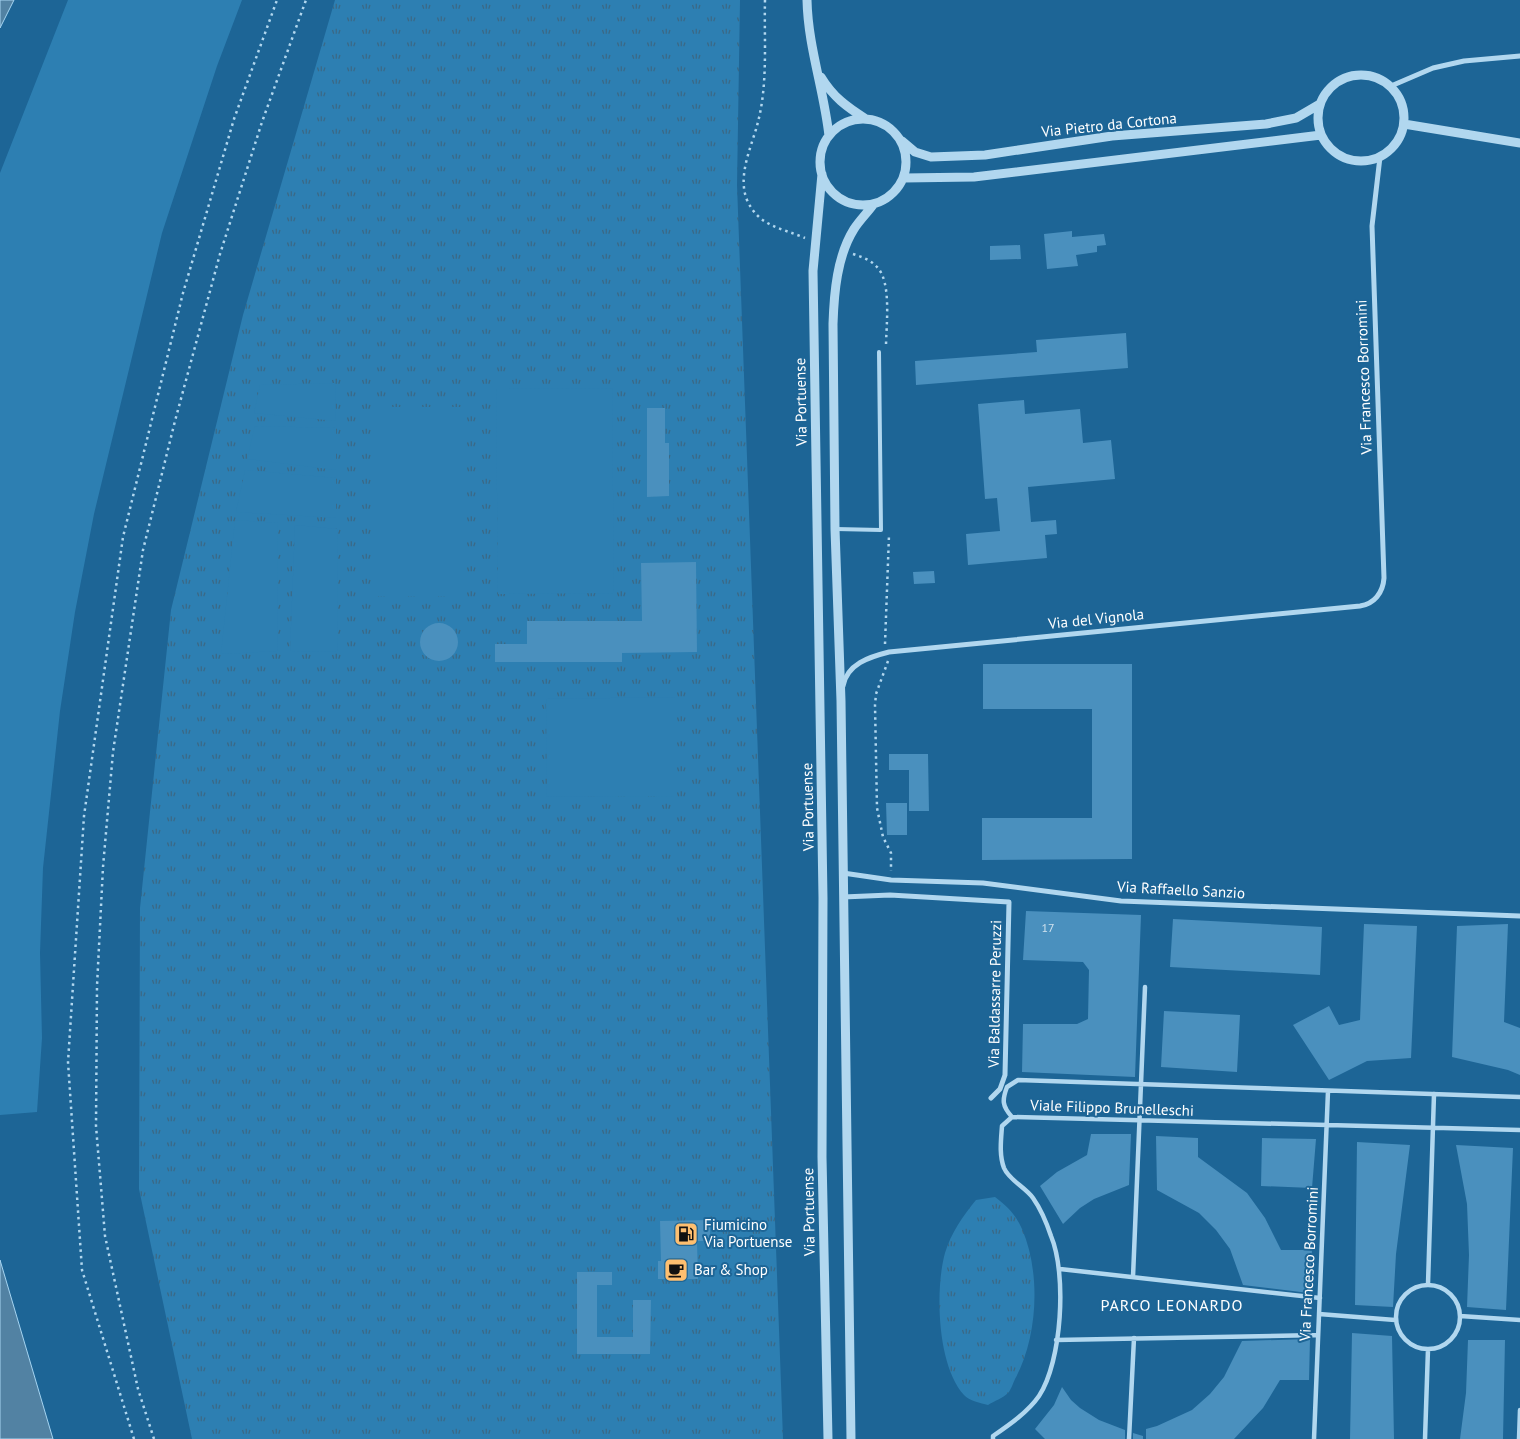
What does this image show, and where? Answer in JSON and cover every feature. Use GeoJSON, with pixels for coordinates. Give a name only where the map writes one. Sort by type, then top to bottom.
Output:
{"type":"FeatureCollection","features":[{"type":"Feature","properties":{"kind":"street"},"geometry":{"type":"LineString","coordinates":[[807,0],[807,24],[825,105],[829,136]]}},
{"type":"Feature","properties":{"kind":"street"},"geometry":{"type":"LineString","coordinates":[[1391,86],[1433,68],[1464,61],[1520,56]]}},
{"type":"Feature","properties":{"kind":"street"},"geometry":{"type":"LineString","coordinates":[[815,66],[829,90],[842,104],[866,119],[890,127],[902,141],[907,159],[904,178],[891,196],[873,205],[853,230],[839,267],[834,294],[835,529],[841,701],[851,1439]]}},
{"type":"Feature","properties":{"kind":"street"},"geometry":{"type":"LineString","coordinates":[[1367,75],[1381,79],[1391,86],[1400,99],[1404,111],[1404,124],[1396,144],[1380,157],[1366,161],[1346,158],[1329,147],[1322,135],[1318,120],[1320,104],[1327,91],[1338,81],[1352,76],[1367,75]]}},
{"type":"Feature","properties":{"kind":"street","name":"Via Pietro da Cortona"},"geometry":{"type":"LineString","coordinates":[[902,141],[915,152],[932,157],[985,155],[1112,136],[1266,124],[1296,118],[1320,104]]}},
{"type":"Feature","properties":{"kind":"street"},"geometry":{"type":"LineString","coordinates":[[866,119],[844,124],[829,136],[822,150],[822,174],[829,188],[841,200],[854,205],[873,205]]}},
{"type":"Feature","properties":{"kind":"street"},"geometry":{"type":"LineString","coordinates":[[1404,124],[1520,142]]}},
{"type":"Feature","properties":{"kind":"street"},"geometry":{"type":"LineString","coordinates":[[904,178],[974,177],[1322,135]]}},
{"type":"Feature","properties":{"kind":"street","name":"Via Francesco Borromini"},"geometry":{"type":"LineString","coordinates":[[1378,595],[1384,578],[1372,226],[1380,157]]}},
{"type":"Feature","properties":{"kind":"street","name":"Via Portuense"},"geometry":{"type":"LineString","coordinates":[[822,174],[813,271],[823,898],[822,1157],[828,1439]]}},
{"type":"Feature","properties":{"kind":"street","name":"Via del Vignola"},"geometry":{"type":"LineString","coordinates":[[841,701],[844,682],[855,666],[865,659],[889,652],[1360,606],[1370,603],[1378,595]]}},
{"type":"Feature","properties":{"kind":"street","name":"Via Raffaello Sanzio"},"geometry":{"type":"LineString","coordinates":[[843,873],[891,880],[983,883],[1121,901],[1520,916]]}},
{"type":"Feature","properties":{"kind":"street","name":"Via Baldassarre Peruzzi"},"geometry":{"type":"LineString","coordinates":[[843,897],[890,895],[1009,902],[1006,1076],[1000,1089],[991,1098]]}},
{"type":"Feature","properties":{"kind":"street"},"geometry":{"type":"LineString","coordinates":[[1133,1277],[1145,987]]}},
{"type":"Feature","properties":{"kind":"street","name":"Viale Filippo Brunelleschi"},"geometry":{"type":"LineString","coordinates":[[1520,1097],[1018,1080],[1007,1087],[1002,1100],[1004,1109],[1012,1117],[1328,1127],[1520,1130]]}},
{"type":"Feature","properties":{"kind":"street","name":"Via Francesco Borromini"},"geometry":{"type":"LineString","coordinates":[[1314,1439],[1328,1091]]}},
{"type":"Feature","properties":{"kind":"street"},"geometry":{"type":"LineString","coordinates":[[1428,1284],[1434,1094]]}},
{"type":"Feature","properties":{"kind":"street"},"geometry":{"type":"LineString","coordinates":[[993,1439],[993,1436],[1012,1423],[1039,1396],[1053,1360],[1061,1309],[1060,1270],[1052,1237],[1033,1198],[1004,1170],[1001,1156],[1002,1126],[1012,1117]]}},
{"type":"Feature","properties":{"kind":"street"},"geometry":{"type":"LineString","coordinates":[[1060,1270],[1320,1298]]}},
{"type":"Feature","properties":{"kind":"street"},"geometry":{"type":"LineString","coordinates":[[1428,1284],[1448,1291],[1456,1300],[1460,1316],[1459,1327],[1449,1341],[1440,1347],[1428,1349],[1418,1348],[1408,1342],[1398,1330],[1396,1320],[1396,1308],[1407,1292],[1417,1286],[1428,1284]]}},
{"type":"Feature","properties":{"kind":"street"},"geometry":{"type":"LineString","coordinates":[[1319,1314],[1396,1320]]}},
{"type":"Feature","properties":{"kind":"street"},"geometry":{"type":"LineString","coordinates":[[1460,1316],[1520,1320]]}},
{"type":"Feature","properties":{"kind":"street"},"geometry":{"type":"LineString","coordinates":[[1056,1340],[1318,1335]]}},
{"type":"Feature","properties":{"kind":"street"},"geometry":{"type":"LineString","coordinates":[[1129,1439],[1134,1338]]}},
{"type":"Feature","properties":{"kind":"street"},"geometry":{"type":"LineString","coordinates":[[1425,1439],[1428,1349]]}},
{"type":"Feature","properties":{"kind":"street"},"geometry":{"type":"LineString","coordinates":[[1519,1439],[1520,1410]]}},
{"type":"Feature","properties":{"kind":"lane"},"geometry":{"type":"LineString","coordinates":[[835,529],[881,530],[879,352]]}},
{"type":"Feature","properties":{"kind":"path"},"geometry":{"type":"LineString","coordinates":[[134,1439],[82,1270],[68,1062],[84,816],[123,537],[182,293],[234,120],[277,0]]}},
{"type":"Feature","properties":{"kind":"path"},"geometry":{"type":"LineString","coordinates":[[154,1439],[138,1388],[105,1236],[96,1126],[102,867],[112,752],[143,550],[175,421],[220,254],[262,122],[306,0]]}},
{"type":"Feature","properties":{"kind":"green space"},"geometry":{"type":"Polygon","coordinates":[[[68,0],[242,0],[217,66],[162,233],[94,514],[75,612],[60,711],[43,868],[40,953],[42,1038],[37,1112],[0,1115],[0,173],[68,0]]]}},
{"type":"Feature","properties":{"kind":"green space"},"geometry":{"type":"Polygon","coordinates":[[[335,0],[740,0],[737,185],[783,1439],[192,1439],[139,1189],[140,908],[171,610],[243,315],[335,0]]]}},
{"type":"Feature","properties":{"kind":"green space"},"geometry":{"type":"Polygon","coordinates":[[[335,383],[336,421],[254,413],[260,385],[335,383]]]}},
{"type":"Feature","properties":{"kind":"green space"},"geometry":{"type":"Polygon","coordinates":[[[612,388],[614,593],[498,594],[496,389],[612,388]]]}},
{"type":"Feature","properties":{"kind":"green space"},"geometry":{"type":"Polygon","coordinates":[[[371,407],[462,407],[462,596],[371,596],[371,407]]]}},
{"type":"Feature","properties":{"kind":"green space"},"geometry":{"type":"Polygon","coordinates":[[[255,426],[336,428],[336,470],[247,459],[255,426]]]}},
{"type":"Feature","properties":{"kind":"green space"},"geometry":{"type":"Polygon","coordinates":[[[245,470],[336,478],[336,518],[236,512],[245,470]]]}},
{"type":"Feature","properties":{"kind":"green space"},"geometry":{"type":"Polygon","coordinates":[[[235,520],[278,523],[277,651],[221,654],[235,520]]]}},
{"type":"Feature","properties":{"kind":"green space"},"geometry":{"type":"Polygon","coordinates":[[[295,525],[338,529],[337,651],[290,652],[295,525]]]}},
{"type":"Feature","properties":{"kind":"green space"},"geometry":{"type":"Polygon","coordinates":[[[675,697],[675,796],[547,797],[546,699],[675,697]]]}},
{"type":"Feature","properties":{"kind":"green space"},"geometry":{"type":"Polygon","coordinates":[[[995,1197],[1011,1211],[1022,1229],[1032,1265],[1034,1305],[1032,1325],[1023,1362],[1009,1392],[988,1405],[966,1397],[955,1382],[943,1347],[939,1306],[945,1253],[958,1225],[976,1200],[995,1197]]]}},
{"type":"Feature","properties":{"kind":"shaded area"},"geometry":{"type":"Polygon","coordinates":[[[0,0],[14,0],[0,28],[0,0]]]}},
{"type":"Feature","properties":{"kind":"shaded area"},"geometry":{"type":"Polygon","coordinates":[[[0,1260],[53,1439],[0,1439],[0,1260]]]}},
{"type":"Feature","properties":{"kind":"building"},"geometry":{"type":"Polygon","coordinates":[[[1072,231],[1072,237],[1104,234],[1106,245],[1097,246],[1097,252],[1076,255],[1078,266],[1047,269],[1044,234],[1072,231]]]}},
{"type":"Feature","properties":{"kind":"building"},"geometry":{"type":"Polygon","coordinates":[[[1020,245],[1021,259],[990,260],[990,246],[1020,245]]]}},
{"type":"Feature","properties":{"kind":"building"},"geometry":{"type":"Polygon","coordinates":[[[1126,333],[1128,368],[916,385],[915,361],[1037,352],[1036,340],[1126,333]]]}},
{"type":"Feature","properties":{"kind":"building"},"geometry":{"type":"Polygon","coordinates":[[[1024,400],[1025,414],[1080,409],[1083,443],[1111,440],[1115,479],[1028,487],[1031,522],[1056,520],[1057,534],[1045,535],[1047,558],[968,565],[966,534],[1000,531],[997,498],[985,499],[978,404],[1024,400]]]}},
{"type":"Feature","properties":{"kind":"building"},"geometry":{"type":"Polygon","coordinates":[[[647,408],[665,408],[665,443],[669,443],[669,496],[647,497],[647,408]]]}},
{"type":"Feature","properties":{"kind":"building"},"geometry":{"type":"Polygon","coordinates":[[[696,562],[697,652],[622,653],[622,662],[495,662],[495,644],[527,644],[527,621],[642,621],[641,563],[696,562]]]}},
{"type":"Feature","properties":{"kind":"building"},"geometry":{"type":"Polygon","coordinates":[[[934,571],[935,583],[914,584],[913,572],[934,571]]]}},
{"type":"Feature","properties":{"kind":"building"},"geometry":{"type":"Polygon","coordinates":[[[439,623],[452,629],[458,642],[452,655],[439,661],[426,655],[420,642],[426,629],[439,623]]]}},
{"type":"Feature","properties":{"kind":"building"},"geometry":{"type":"Polygon","coordinates":[[[983,664],[1132,664],[1132,859],[982,860],[982,818],[1092,818],[1092,709],[983,709],[983,664]]]}},
{"type":"Feature","properties":{"kind":"building"},"geometry":{"type":"Polygon","coordinates":[[[889,754],[928,754],[929,811],[909,811],[909,770],[889,770],[889,754]]]}},
{"type":"Feature","properties":{"kind":"building"},"geometry":{"type":"Polygon","coordinates":[[[886,803],[907,803],[907,835],[887,835],[886,803]]]}},
{"type":"Feature","properties":{"kind":"building"},"geometry":{"type":"Polygon","coordinates":[[[1026,911],[1141,915],[1135,1077],[1022,1072],[1023,1024],[1077,1024],[1088,1019],[1089,970],[1083,962],[1023,960],[1026,911]]]}},
{"type":"Feature","properties":{"kind":"building"},"geometry":{"type":"Polygon","coordinates":[[[1173,919],[1322,927],[1320,975],[1170,967],[1173,919]]]}},
{"type":"Feature","properties":{"kind":"building"},"geometry":{"type":"Polygon","coordinates":[[[1364,924],[1417,926],[1411,1058],[1367,1061],[1329,1080],[1293,1025],[1329,1006],[1339,1025],[1360,1020],[1364,924]]]}},
{"type":"Feature","properties":{"kind":"building"},"geometry":{"type":"Polygon","coordinates":[[[1508,924],[1504,1022],[1520,1028],[1520,1075],[1508,1070],[1452,1057],[1457,926],[1508,924]]]}},
{"type":"Feature","properties":{"kind":"building"},"geometry":{"type":"Polygon","coordinates":[[[1164,1011],[1240,1015],[1237,1072],[1161,1067],[1164,1011]]]}},
{"type":"Feature","properties":{"kind":"building"},"geometry":{"type":"Polygon","coordinates":[[[1091,1134],[1131,1134],[1129,1185],[1094,1199],[1080,1208],[1063,1224],[1040,1186],[1057,1172],[1087,1155],[1091,1134]]]}},
{"type":"Feature","properties":{"kind":"building"},"geometry":{"type":"Polygon","coordinates":[[[1156,1136],[1198,1138],[1198,1157],[1247,1193],[1265,1218],[1281,1250],[1312,1250],[1309,1293],[1243,1285],[1230,1249],[1216,1230],[1199,1213],[1157,1190],[1156,1136]]]}},
{"type":"Feature","properties":{"kind":"building"},"geometry":{"type":"Polygon","coordinates":[[[1262,1138],[1316,1139],[1312,1188],[1261,1186],[1262,1138]]]}},
{"type":"Feature","properties":{"kind":"building"},"geometry":{"type":"Polygon","coordinates":[[[1357,1142],[1410,1145],[1396,1254],[1393,1307],[1355,1305],[1357,1142]]]}},
{"type":"Feature","properties":{"kind":"building"},"geometry":{"type":"Polygon","coordinates":[[[1456,1145],[1513,1148],[1506,1310],[1467,1307],[1469,1255],[1467,1204],[1456,1145]]]}},
{"type":"Feature","properties":{"kind":"building"},"geometry":{"type":"Polygon","coordinates":[[[710,1220],[710,1241],[697,1241],[698,1279],[658,1279],[658,1261],[661,1261],[660,1221],[710,1220]]]}},
{"type":"Feature","properties":{"kind":"building"},"geometry":{"type":"Polygon","coordinates":[[[577,1272],[612,1272],[612,1285],[597,1285],[597,1337],[633,1337],[633,1300],[651,1300],[650,1354],[577,1354],[577,1272]]]}},
{"type":"Feature","properties":{"kind":"building"},"geometry":{"type":"Polygon","coordinates":[[[1352,1333],[1392,1336],[1394,1439],[1350,1439],[1352,1333]]]}},
{"type":"Feature","properties":{"kind":"building"},"geometry":{"type":"Polygon","coordinates":[[[1310,1339],[1309,1380],[1280,1380],[1263,1408],[1234,1439],[1146,1439],[1146,1429],[1192,1410],[1210,1394],[1224,1377],[1242,1341],[1310,1339]]]}},
{"type":"Feature","properties":{"kind":"building"},"geometry":{"type":"Polygon","coordinates":[[[1468,1340],[1505,1340],[1503,1439],[1460,1439],[1466,1393],[1468,1340]]]}},
{"type":"Feature","properties":{"kind":"building"},"geometry":{"type":"Polygon","coordinates":[[[1062,1387],[1071,1400],[1080,1408],[1099,1420],[1125,1430],[1125,1439],[1045,1439],[1035,1429],[1054,1405],[1062,1387]]]}},
{"type":"Feature","properties":{"kind":"building"},"geometry":{"type":"Polygon","coordinates":[[[1133,1433],[1143,1436],[1143,1439],[1133,1439],[1133,1433]]]}},
{"type":"Feature","properties":{"kind":"place","name":"Fiumicino Via Portuense"},"geometry":{"type":"Point","coordinates":[686,1234]}},
{"type":"Feature","properties":{"kind":"place","name":"Bar & Shop"},"geometry":{"type":"Point","coordinates":[676,1270]}},
{"type":"Feature","properties":{"kind":"district","name":"PARCO LEONARDO"},"geometry":{"type":"Point","coordinates":[1172,1305]}}]}
